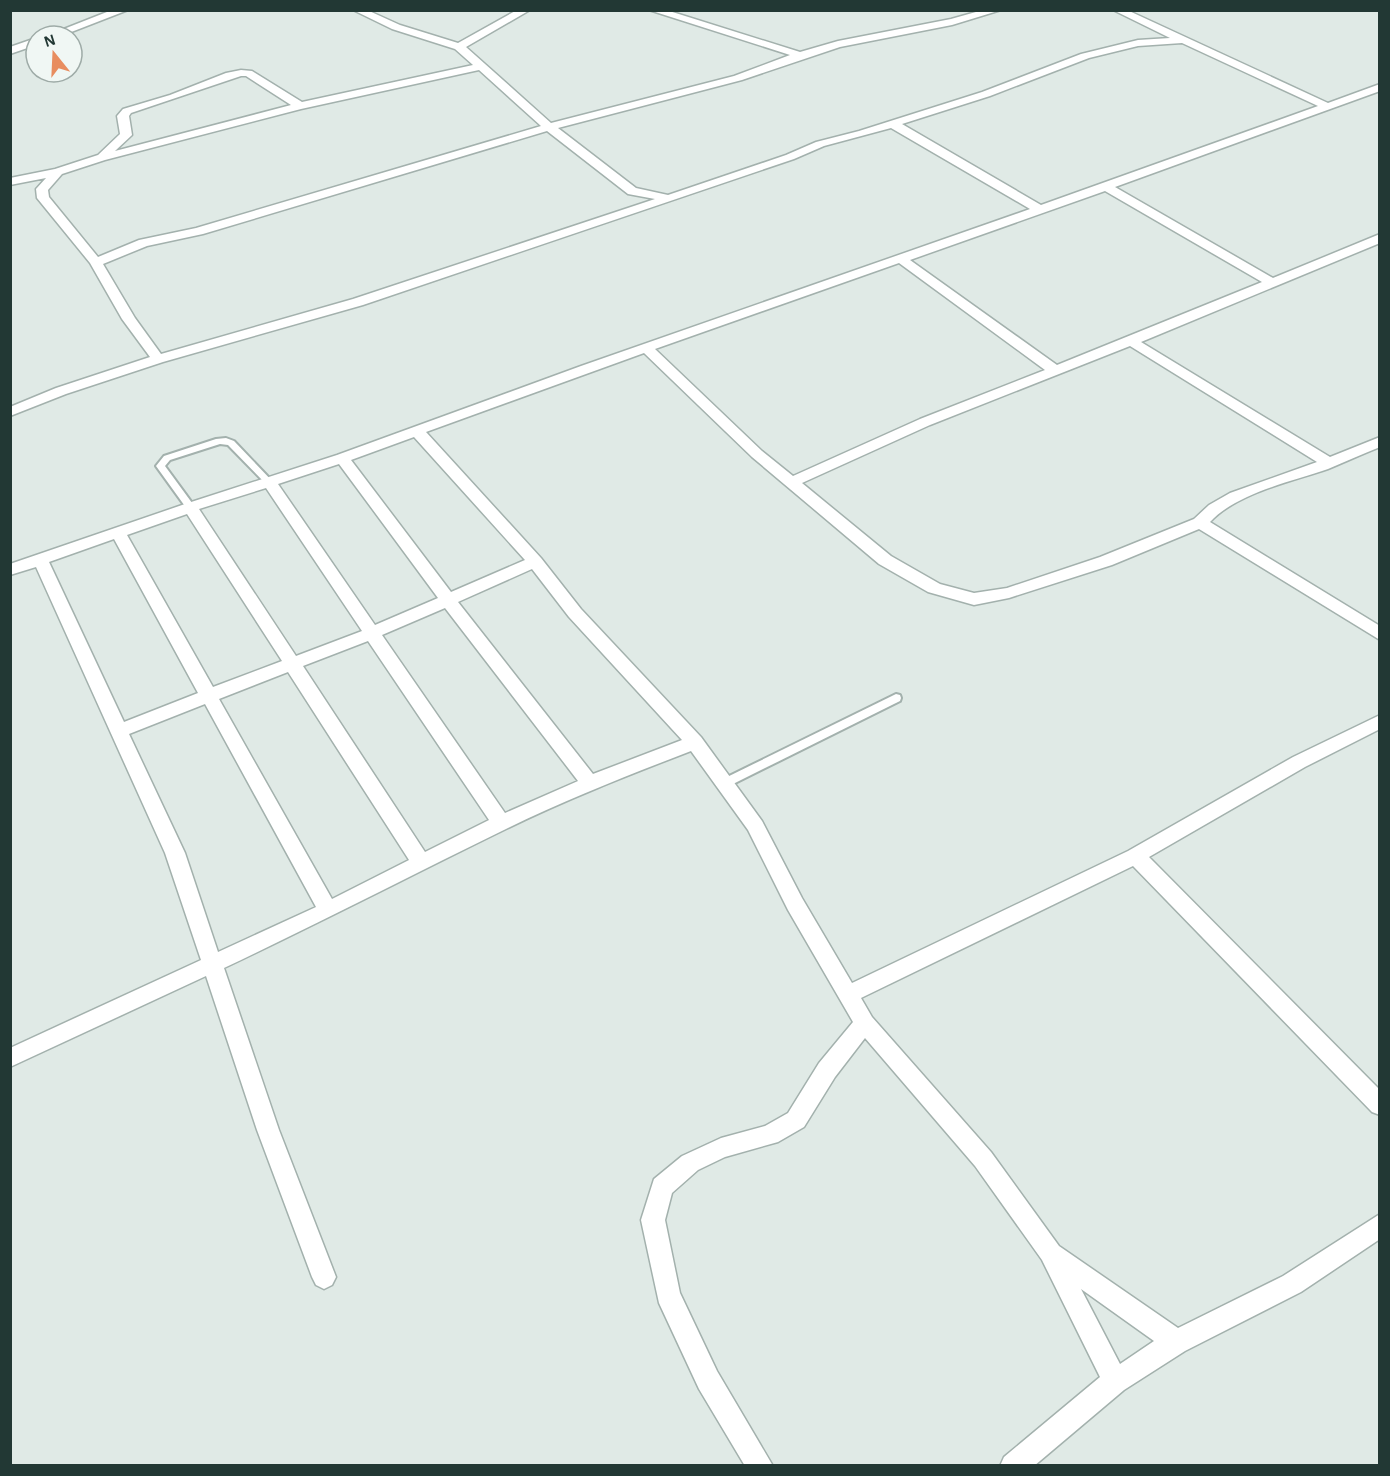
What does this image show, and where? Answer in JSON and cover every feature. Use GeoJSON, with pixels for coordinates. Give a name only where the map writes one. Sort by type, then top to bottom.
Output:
{"type":"FeatureCollection","features":[{"type":"Feature","properties":{"kind":"street"},"geometry":{"type":"LineString","coordinates":[[84,24],[123,10]]}},
{"type":"Feature","properties":{"kind":"street"},"geometry":{"type":"LineString","coordinates":[[358,10],[396,27],[459,47],[549,127],[632,191],[666,198]]}},
{"type":"Feature","properties":{"kind":"street"},"geometry":{"type":"LineString","coordinates":[[459,47],[525,10]]}},
{"type":"Feature","properties":{"kind":"street"},"geometry":{"type":"LineString","coordinates":[[654,10],[800,55]]}},
{"type":"Feature","properties":{"kind":"street"},"geometry":{"type":"LineString","coordinates":[[96,262],[143,243],[199,231],[549,127],[738,78],[800,55],[838,44],[952,22],[996,10]]}},
{"type":"Feature","properties":{"kind":"street"},"geometry":{"type":"LineString","coordinates":[[1118,10],[1328,107]]}},
{"type":"Feature","properties":{"kind":"street"},"geometry":{"type":"LineString","coordinates":[[1138,43],[1150,25]]}},
{"type":"Feature","properties":{"kind":"street"},"geometry":{"type":"LineString","coordinates":[[10,412],[61,391],[158,359],[358,302],[789,157],[820,144],[893,124],[1018,82],[1084,56],[1138,43],[1186,40]]}},
{"type":"Feature","properties":{"kind":"street"},"geometry":{"type":"LineString","coordinates":[[10,182],[58,172],[101,158],[300,106],[482,66]]}},
{"type":"Feature","properties":{"kind":"street"},"geometry":{"type":"LineString","coordinates":[[101,158],[126,135],[123,116],[127,111],[174,97],[230,75],[248,73],[300,106]]}},
{"type":"Feature","properties":{"kind":"street"},"geometry":{"type":"LineString","coordinates":[[10,570],[190,507],[270,483],[417,432],[1380,87]]}},
{"type":"Feature","properties":{"kind":"street"},"geometry":{"type":"LineString","coordinates":[[893,124],[1039,209]]}},
{"type":"Feature","properties":{"kind":"street"},"geometry":{"type":"LineString","coordinates":[[58,172],[42,189],[43,198],[96,262],[129,320],[158,359]]}},
{"type":"Feature","properties":{"kind":"street"},"geometry":{"type":"LineString","coordinates":[[1106,187],[1271,282]]}},
{"type":"Feature","properties":{"kind":"street"},"geometry":{"type":"LineString","coordinates":[[632,191],[639,208]]}},
{"type":"Feature","properties":{"kind":"street"},"geometry":{"type":"LineString","coordinates":[[792,482],[925,422],[1131,341],[1380,238]]}},
{"type":"Feature","properties":{"kind":"street"},"geometry":{"type":"LineString","coordinates":[[901,259],[1056,371]]}},
{"type":"Feature","properties":{"kind":"street"},"geometry":{"type":"LineString","coordinates":[[1131,341],[1329,463]]}},
{"type":"Feature","properties":{"kind":"street"},"geometry":{"type":"LineString","coordinates":[[647,349],[757,454],[885,560],[934,588],[974,599],[1009,593],[1106,561],[1200,523],[1214,508],[1235,496],[1329,463],[1380,441]]}},
{"type":"Feature","properties":{"kind":"street"},"geometry":{"type":"LineString","coordinates":[[417,432],[535,562],[575,613],[695,742],[755,826],[795,904],[865,1023],[983,1159],[1050,1252],[1115,1381]]}},
{"type":"Feature","properties":{"kind":"street"},"geometry":{"type":"LineString","coordinates":[[342,458],[448,600],[590,783]]}},
{"type":"Feature","properties":{"kind":"street"},"geometry":{"type":"LineString","coordinates":[[270,483],[501,822]]}},
{"type":"Feature","properties":{"kind":"street"},"geometry":{"type":"LineString","coordinates":[[190,507],[290,665],[421,862]]}},
{"type":"Feature","properties":{"kind":"street"},"geometry":{"type":"LineString","coordinates":[[1200,523],[1380,634]]}},
{"type":"Feature","properties":{"kind":"street"},"geometry":{"type":"LineString","coordinates":[[118,533],[328,910]]}},
{"type":"Feature","properties":{"kind":"street"},"geometry":{"type":"LineString","coordinates":[[41,561],[175,853],[214,963],[268,1130],[324,1277]]}},
{"type":"Feature","properties":{"kind":"street"},"geometry":{"type":"LineString","coordinates":[[120,730],[372,633],[535,562]]}},
{"type":"Feature","properties":{"kind":"street"},"geometry":{"type":"LineString","coordinates":[[849,994],[1135,856],[1299,762],[1380,721]]}},
{"type":"Feature","properties":{"kind":"street"},"geometry":{"type":"LineString","coordinates":[[10,1058],[328,910],[501,822],[590,783],[695,742]]}},
{"type":"Feature","properties":{"kind":"street"},"geometry":{"type":"LineString","coordinates":[[1135,856],[1380,1105]]}},
{"type":"Feature","properties":{"kind":"street"},"geometry":{"type":"LineString","coordinates":[[760,1466],[708,1380],[668,1295],[653,1220],[662,1187],[690,1163],[721,1148],[770,1136],[796,1120],[827,1070],[865,1023]]}},
{"type":"Feature","properties":{"kind":"street"},"geometry":{"type":"LineString","coordinates":[[1013,1466],[1115,1381],[1176,1342],[1293,1284],[1380,1225]]}},
{"type":"Feature","properties":{"kind":"street"},"geometry":{"type":"LineString","coordinates":[[1050,1252],[1176,1342]]}},
{"type":"Feature","properties":{"kind":"lane"},"geometry":{"type":"LineString","coordinates":[[190,507],[160,466],[167,458],[219,441],[231,443],[270,483]]}},
{"type":"Feature","properties":{"kind":"lane"},"geometry":{"type":"LineString","coordinates":[[723,784],[896,698]]}}]}
